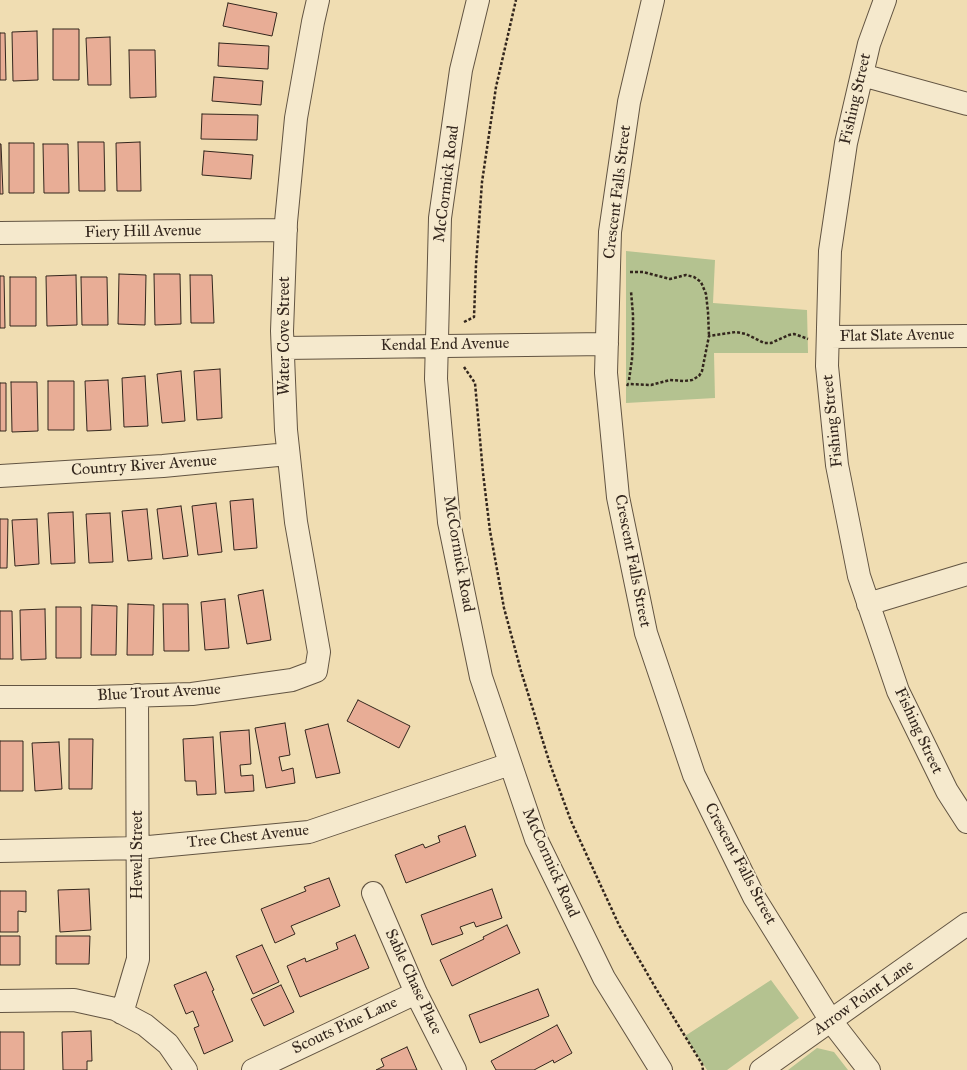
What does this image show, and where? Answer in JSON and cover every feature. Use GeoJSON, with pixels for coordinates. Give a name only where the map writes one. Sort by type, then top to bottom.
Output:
{"type":"FeatureCollection","features":[{"type":"Feature","properties":{"kind":"street","name":"Water Cove Street"},"geometry":{"type":"LineString","coordinates":[[316,671],[319,652],[296,522],[288,454],[282,331],[286,230],[296,118],[318,0]]}},
{"type":"Feature","properties":{"kind":"street","name":"McCormick Road"},"geometry":{"type":"LineString","coordinates":[[478,0],[461,70],[440,218],[436,379],[449,522],[480,677],[536,839],[604,978],[660,1070]]}},
{"type":"Feature","properties":{"kind":"street","name":"Crescent Falls Street"},"geometry":{"type":"LineString","coordinates":[[653,0],[629,102],[610,232],[606,373],[618,497],[646,633],[694,774],[754,897],[831,1021],[869,1070]]}},
{"type":"Feature","properties":{"kind":"street","name":"Fishing Street"},"geometry":{"type":"LineString","coordinates":[[885,0],[869,44],[846,143],[818,338],[827,366],[837,465],[859,576],[898,691],[947,791],[967,822]]}},
{"type":"Feature","properties":{"kind":"street"},"geometry":{"type":"LineString","coordinates":[[862,75],[967,104]]}},
{"type":"Feature","properties":{"kind":"street","name":"Fiery Hill Avenue"},"geometry":{"type":"LineString","coordinates":[[0,233],[286,230]]}},
{"type":"Feature","properties":{"kind":"street","name":"Flat Slate Avenue"},"geometry":{"type":"LineString","coordinates":[[818,338],[967,336]]}},
{"type":"Feature","properties":{"kind":"street","name":"Kendal End Avenue"},"geometry":{"type":"LineString","coordinates":[[283,348],[607,344]]}},
{"type":"Feature","properties":{"kind":"street","name":"Country River Avenue"},"geometry":{"type":"LineString","coordinates":[[0,476],[163,466],[288,454]]}},
{"type":"Feature","properties":{"kind":"street"},"geometry":{"type":"LineString","coordinates":[[868,604],[967,574]]}},
{"type":"Feature","properties":{"kind":"street","name":"Blue Trout Avenue"},"geometry":{"type":"LineString","coordinates":[[0,697],[95,697],[192,694],[292,680],[316,671]]}},
{"type":"Feature","properties":{"kind":"street","name":"Hewell Street"},"geometry":{"type":"LineString","coordinates":[[122,1013],[138,959],[137,695]]}},
{"type":"Feature","properties":{"kind":"street","name":"Tree Chest Avenue"},"geometry":{"type":"LineString","coordinates":[[0,850],[138,848],[309,832],[510,764]]}},
{"type":"Feature","properties":{"kind":"street","name":"Sable Chase Place"},"geometry":{"type":"LineString","coordinates":[[373,893],[416,993],[456,1070]]}},
{"type":"Feature","properties":{"kind":"street","name":"Arrow Point Lane"},"geometry":{"type":"LineString","coordinates":[[760,1070],[967,924]]}},
{"type":"Feature","properties":{"kind":"street","name":"Scouts Pine Lane"},"geometry":{"type":"LineString","coordinates":[[253,1070],[416,993]]}},
{"type":"Feature","properties":{"kind":"street"},"geometry":{"type":"LineString","coordinates":[[0,1001],[74,1000],[115,1009],[145,1024],[168,1044],[186,1070]]}},
{"type":"Feature","properties":{"kind":"path"},"geometry":{"type":"LineString","coordinates":[[464,322],[474,317],[482,182],[496,87],[516,0]]}},
{"type":"Feature","properties":{"kind":"path"},"geometry":{"type":"LineString","coordinates":[[628,384],[651,385],[670,380],[692,380],[699,376],[702,371],[709,336],[706,294],[701,282],[694,277],[686,275],[670,279],[643,272],[629,272]]}},
{"type":"Feature","properties":{"kind":"path"},"geometry":{"type":"LineString","coordinates":[[626,388],[632,359],[633,341],[633,315],[630,285]]}},
{"type":"Feature","properties":{"kind":"path"},"geometry":{"type":"LineString","coordinates":[[709,336],[736,332],[746,334],[764,344],[771,343],[789,334],[818,338]]}},
{"type":"Feature","properties":{"kind":"path"},"geometry":{"type":"LineString","coordinates":[[463,365],[475,383],[490,531],[504,608],[521,671],[550,764],[570,821],[619,925],[702,1064],[703,1070]]}},
{"type":"Feature","properties":{"kind":"green space"},"geometry":{"type":"Polygon","coordinates":[[[626,251],[715,260],[713,303],[807,310],[808,353],[714,353],[715,398],[626,403],[626,251]]]}},
{"type":"Feature","properties":{"kind":"green space"},"geometry":{"type":"Polygon","coordinates":[[[771,980],[799,1018],[727,1070],[707,1070],[685,1036],[771,980]]]}},
{"type":"Feature","properties":{"kind":"green space"},"geometry":{"type":"Polygon","coordinates":[[[817,1048],[834,1052],[848,1070],[788,1070],[817,1048]]]}},
{"type":"Feature","properties":{"kind":"building"},"geometry":{"type":"Polygon","coordinates":[[[228,3],[277,13],[272,36],[223,26],[228,3]]]}},
{"type":"Feature","properties":{"kind":"building"},"geometry":{"type":"Polygon","coordinates":[[[53,29],[79,29],[79,80],[53,80],[53,29]]]}},
{"type":"Feature","properties":{"kind":"building"},"geometry":{"type":"Polygon","coordinates":[[[37,31],[38,80],[13,81],[12,32],[37,31]]]}},
{"type":"Feature","properties":{"kind":"building"},"geometry":{"type":"Polygon","coordinates":[[[0,33],[5,33],[6,80],[0,80],[0,33]]]}},
{"type":"Feature","properties":{"kind":"building"},"geometry":{"type":"Polygon","coordinates":[[[110,37],[111,85],[88,85],[86,38],[110,37]]]}},
{"type":"Feature","properties":{"kind":"building"},"geometry":{"type":"Polygon","coordinates":[[[219,43],[269,46],[268,69],[218,66],[219,43]]]}},
{"type":"Feature","properties":{"kind":"building"},"geometry":{"type":"Polygon","coordinates":[[[129,50],[155,50],[156,97],[130,98],[129,50]]]}},
{"type":"Feature","properties":{"kind":"building"},"geometry":{"type":"Polygon","coordinates":[[[214,77],[263,81],[261,105],[212,101],[214,77]]]}},
{"type":"Feature","properties":{"kind":"building"},"geometry":{"type":"Polygon","coordinates":[[[202,114],[258,115],[257,140],[201,139],[202,114]]]}},
{"type":"Feature","properties":{"kind":"building"},"geometry":{"type":"Polygon","coordinates":[[[78,142],[104,142],[105,191],[79,191],[78,142]]]}},
{"type":"Feature","properties":{"kind":"building"},"geometry":{"type":"Polygon","coordinates":[[[140,142],[141,191],[117,191],[116,143],[140,142]]]}},
{"type":"Feature","properties":{"kind":"building"},"geometry":{"type":"Polygon","coordinates":[[[9,143],[34,143],[34,193],[9,193],[9,143]]]}},
{"type":"Feature","properties":{"kind":"building"},"geometry":{"type":"Polygon","coordinates":[[[1,144],[3,194],[0,194],[1,144]]]}},
{"type":"Feature","properties":{"kind":"building"},"geometry":{"type":"Polygon","coordinates":[[[43,144],[68,144],[69,193],[44,193],[43,144]]]}},
{"type":"Feature","properties":{"kind":"building"},"geometry":{"type":"Polygon","coordinates":[[[204,151],[253,155],[251,179],[202,175],[204,151]]]}},
{"type":"Feature","properties":{"kind":"building"},"geometry":{"type":"Polygon","coordinates":[[[119,274],[146,275],[145,325],[118,324],[119,274]]]}},
{"type":"Feature","properties":{"kind":"building"},"geometry":{"type":"Polygon","coordinates":[[[154,274],[180,274],[181,324],[155,325],[154,274]]]}},
{"type":"Feature","properties":{"kind":"building"},"geometry":{"type":"Polygon","coordinates":[[[76,275],[77,325],[47,326],[46,276],[76,275]]]}},
{"type":"Feature","properties":{"kind":"building"},"geometry":{"type":"Polygon","coordinates":[[[190,275],[212,275],[214,323],[191,323],[190,275]]]}},
{"type":"Feature","properties":{"kind":"building"},"geometry":{"type":"Polygon","coordinates":[[[0,276],[4,276],[5,328],[0,328],[0,276]]]}},
{"type":"Feature","properties":{"kind":"building"},"geometry":{"type":"Polygon","coordinates":[[[10,277],[36,277],[36,326],[10,326],[10,277]]]}},
{"type":"Feature","properties":{"kind":"building"},"geometry":{"type":"Polygon","coordinates":[[[81,277],[107,277],[108,325],[82,325],[81,277]]]}},
{"type":"Feature","properties":{"kind":"building"},"geometry":{"type":"Polygon","coordinates":[[[220,369],[222,418],[197,420],[194,371],[220,369]]]}},
{"type":"Feature","properties":{"kind":"building"},"geometry":{"type":"Polygon","coordinates":[[[181,371],[185,421],[162,423],[157,374],[181,371]]]}},
{"type":"Feature","properties":{"kind":"building"},"geometry":{"type":"Polygon","coordinates":[[[145,376],[148,426],[124,427],[122,378],[145,376]]]}},
{"type":"Feature","properties":{"kind":"building"},"geometry":{"type":"Polygon","coordinates":[[[108,380],[111,430],[87,431],[85,381],[108,380]]]}},
{"type":"Feature","properties":{"kind":"building"},"geometry":{"type":"Polygon","coordinates":[[[48,381],[74,381],[74,430],[48,430],[48,381]]]}},
{"type":"Feature","properties":{"kind":"building"},"geometry":{"type":"Polygon","coordinates":[[[11,382],[37,382],[38,431],[12,432],[11,382]]]}},
{"type":"Feature","properties":{"kind":"building"},"geometry":{"type":"Polygon","coordinates":[[[0,383],[6,383],[6,431],[0,431],[0,383]]]}},
{"type":"Feature","properties":{"kind":"building"},"geometry":{"type":"Polygon","coordinates":[[[253,499],[257,548],[234,550],[230,501],[253,499]]]}},
{"type":"Feature","properties":{"kind":"building"},"geometry":{"type":"Polygon","coordinates":[[[216,503],[222,552],[198,555],[192,506],[216,503]]]}},
{"type":"Feature","properties":{"kind":"building"},"geometry":{"type":"Polygon","coordinates":[[[181,506],[188,556],[163,559],[157,509],[181,506]]]}},
{"type":"Feature","properties":{"kind":"building"},"geometry":{"type":"Polygon","coordinates":[[[147,509],[152,559],[128,561],[122,511],[147,509]]]}},
{"type":"Feature","properties":{"kind":"building"},"geometry":{"type":"Polygon","coordinates":[[[73,512],[75,563],[51,564],[48,513],[73,512]]]}},
{"type":"Feature","properties":{"kind":"building"},"geometry":{"type":"Polygon","coordinates":[[[110,513],[113,562],[89,563],[86,514],[110,513]]]}},
{"type":"Feature","properties":{"kind":"building"},"geometry":{"type":"Polygon","coordinates":[[[0,519],[8,519],[7,568],[0,568],[0,519]]]}},
{"type":"Feature","properties":{"kind":"building"},"geometry":{"type":"Polygon","coordinates":[[[37,519],[39,564],[15,566],[12,520],[37,519]]]}},
{"type":"Feature","properties":{"kind":"building"},"geometry":{"type":"Polygon","coordinates":[[[263,590],[271,640],[247,644],[238,595],[263,590]]]}},
{"type":"Feature","properties":{"kind":"building"},"geometry":{"type":"Polygon","coordinates":[[[225,599],[229,648],[205,650],[201,602],[225,599]]]}},
{"type":"Feature","properties":{"kind":"building"},"geometry":{"type":"Polygon","coordinates":[[[128,604],[154,605],[153,655],[127,655],[128,604]]]}},
{"type":"Feature","properties":{"kind":"building"},"geometry":{"type":"Polygon","coordinates":[[[163,604],[188,604],[189,651],[164,651],[163,604]]]}},
{"type":"Feature","properties":{"kind":"building"},"geometry":{"type":"Polygon","coordinates":[[[92,605],[117,606],[116,655],[91,655],[92,605]]]}},
{"type":"Feature","properties":{"kind":"building"},"geometry":{"type":"Polygon","coordinates":[[[56,607],[81,607],[81,658],[56,658],[56,607]]]}},
{"type":"Feature","properties":{"kind":"building"},"geometry":{"type":"Polygon","coordinates":[[[45,609],[46,659],[21,660],[20,610],[45,609]]]}},
{"type":"Feature","properties":{"kind":"building"},"geometry":{"type":"Polygon","coordinates":[[[0,611],[12,611],[13,659],[0,659],[0,611]]]}},
{"type":"Feature","properties":{"kind":"building"},"geometry":{"type":"Polygon","coordinates":[[[358,700],[410,726],[399,748],[347,721],[358,700]]]}},
{"type":"Feature","properties":{"kind":"building"},"geometry":{"type":"Polygon","coordinates":[[[285,723],[290,755],[279,757],[282,771],[293,768],[295,783],[266,788],[255,728],[285,723]]]}},
{"type":"Feature","properties":{"kind":"building"},"geometry":{"type":"Polygon","coordinates":[[[328,724],[340,773],[316,778],[305,730],[328,724]]]}},
{"type":"Feature","properties":{"kind":"building"},"geometry":{"type":"Polygon","coordinates":[[[249,730],[251,764],[240,765],[241,776],[253,775],[254,791],[225,793],[220,732],[249,730]]]}},
{"type":"Feature","properties":{"kind":"building"},"geometry":{"type":"Polygon","coordinates":[[[213,737],[216,794],[197,795],[196,781],[185,781],[183,739],[213,737]]]}},
{"type":"Feature","properties":{"kind":"building"},"geometry":{"type":"Polygon","coordinates":[[[69,739],[93,739],[92,789],[69,789],[69,739]]]}},
{"type":"Feature","properties":{"kind":"building"},"geometry":{"type":"Polygon","coordinates":[[[0,741],[23,741],[23,791],[0,791],[0,741]]]}},
{"type":"Feature","properties":{"kind":"building"},"geometry":{"type":"Polygon","coordinates":[[[59,742],[62,789],[35,791],[32,743],[59,742]]]}},
{"type":"Feature","properties":{"kind":"building"},"geometry":{"type":"Polygon","coordinates":[[[465,826],[476,856],[406,883],[395,855],[423,844],[425,848],[440,842],[438,836],[465,826]]]}},
{"type":"Feature","properties":{"kind":"building"},"geometry":{"type":"Polygon","coordinates":[[[329,878],[340,906],[291,926],[295,934],[275,943],[261,909],[306,891],[304,887],[329,878]]]}},
{"type":"Feature","properties":{"kind":"building"},"geometry":{"type":"Polygon","coordinates":[[[89,889],[91,930],[60,932],[58,890],[89,889]]]}},
{"type":"Feature","properties":{"kind":"building"},"geometry":{"type":"Polygon","coordinates":[[[492,889],[502,918],[476,927],[474,922],[460,927],[463,934],[432,945],[421,915],[492,889]]]}},
{"type":"Feature","properties":{"kind":"building"},"geometry":{"type":"Polygon","coordinates":[[[0,891],[26,891],[26,912],[18,911],[18,932],[0,932],[0,891]]]}},
{"type":"Feature","properties":{"kind":"building"},"geometry":{"type":"Polygon","coordinates":[[[507,925],[520,953],[452,986],[440,960],[484,939],[483,937],[507,925]]]}},
{"type":"Feature","properties":{"kind":"building"},"geometry":{"type":"Polygon","coordinates":[[[355,935],[369,968],[300,997],[287,966],[305,958],[306,962],[338,949],[336,943],[355,935]]]}},
{"type":"Feature","properties":{"kind":"building"},"geometry":{"type":"Polygon","coordinates":[[[0,936],[20,936],[20,965],[0,965],[0,936]]]}},
{"type":"Feature","properties":{"kind":"building"},"geometry":{"type":"Polygon","coordinates":[[[56,936],[90,936],[89,964],[56,964],[56,936]]]}},
{"type":"Feature","properties":{"kind":"building"},"geometry":{"type":"Polygon","coordinates":[[[262,945],[279,982],[253,994],[236,956],[262,945]]]}},
{"type":"Feature","properties":{"kind":"building"},"geometry":{"type":"Polygon","coordinates":[[[206,972],[214,990],[212,991],[233,1041],[204,1054],[194,1028],[199,1026],[193,1011],[186,1014],[174,985],[206,972]]]}},
{"type":"Feature","properties":{"kind":"building"},"geometry":{"type":"Polygon","coordinates":[[[281,985],[294,1012],[264,1026],[251,999],[281,985]]]}},
{"type":"Feature","properties":{"kind":"building"},"geometry":{"type":"Polygon","coordinates":[[[538,989],[549,1016],[480,1043],[469,1015],[538,989]]]}},
{"type":"Feature","properties":{"kind":"building"},"geometry":{"type":"Polygon","coordinates":[[[557,1025],[572,1053],[554,1063],[553,1060],[534,1070],[496,1070],[491,1061],[557,1025]]]}},
{"type":"Feature","properties":{"kind":"building"},"geometry":{"type":"Polygon","coordinates":[[[91,1031],[92,1061],[87,1061],[87,1070],[63,1070],[62,1032],[91,1031]]]}},
{"type":"Feature","properties":{"kind":"building"},"geometry":{"type":"Polygon","coordinates":[[[0,1032],[24,1032],[24,1070],[0,1070],[0,1032]]]}},
{"type":"Feature","properties":{"kind":"building"},"geometry":{"type":"Polygon","coordinates":[[[407,1047],[417,1070],[376,1070],[384,1066],[381,1059],[407,1047]]]}}]}
